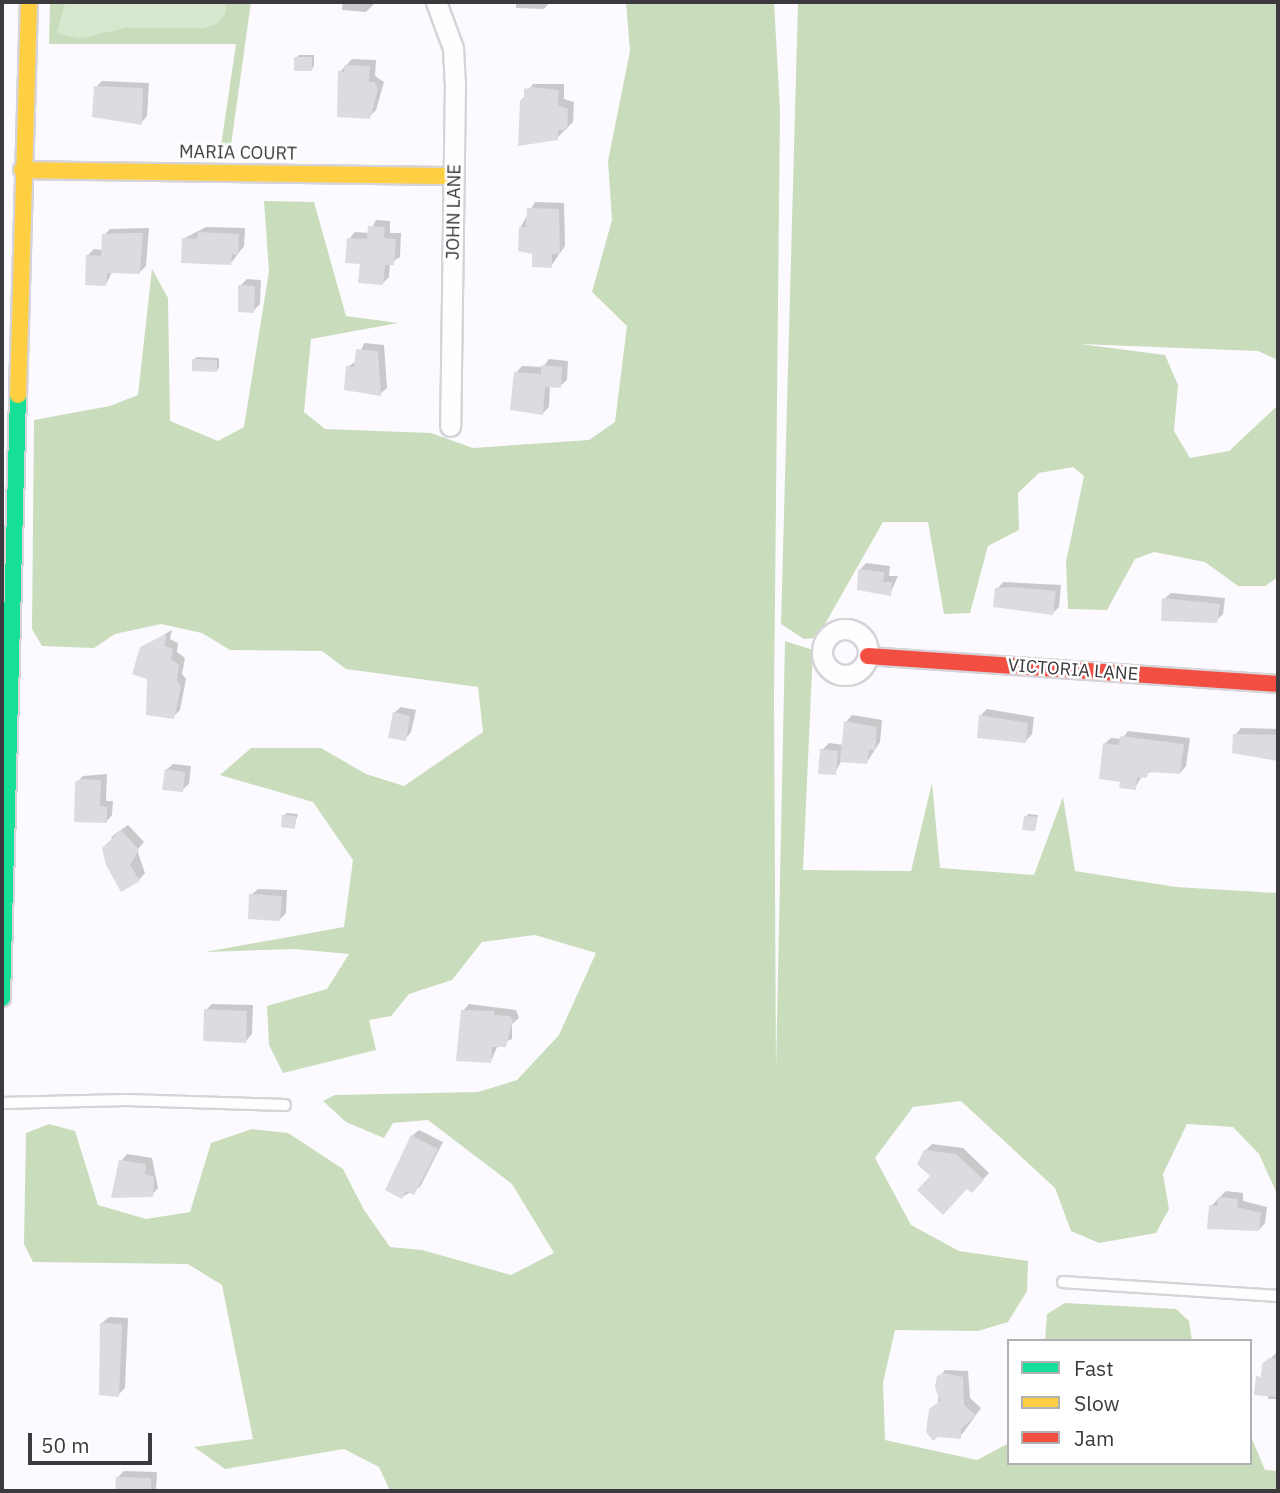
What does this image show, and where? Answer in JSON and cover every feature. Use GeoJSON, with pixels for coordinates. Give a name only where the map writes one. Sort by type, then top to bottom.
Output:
{"type":"FeatureCollection","features":[{"type":"Feature","properties":{"kind":"street"},"geometry":{"type":"LineString","coordinates":[[2,998],[14,326],[29,2]]}},
{"type":"Feature","properties":{"kind":"street","name":"JOHN LANE"},"geometry":{"type":"LineString","coordinates":[[436,2],[453,48],[450,426]]}},
{"type":"Feature","properties":{"kind":"street","name":"MARIA COURT"},"geometry":{"type":"LineString","coordinates":[[22,170],[454,176]]}},
{"type":"Feature","properties":{"kind":"street","name":"VICTORIA LANE"},"geometry":{"type":"LineString","coordinates":[[868,656],[1278,684]]}},
{"type":"Feature","properties":{"kind":"lane"},"geometry":{"type":"LineString","coordinates":[[2,1104],[126,1100],[285,1105]]}},
{"type":"Feature","properties":{"kind":"lane"},"geometry":{"type":"LineString","coordinates":[[1063,1282],[1278,1296]]}},
{"type":"Feature","properties":{"kind":"green space"},"geometry":{"type":"Polygon","coordinates":[[[50,2],[66,2],[57,33],[81,38],[124,28],[201,28],[217,24],[226,12],[226,2],[251,2],[231,145],[221,146],[236,44],[49,44],[50,2]]]}},
{"type":"Feature","properties":{"kind":"green space"},"geometry":{"type":"Polygon","coordinates":[[[66,2],[226,2],[226,12],[217,24],[201,28],[124,28],[81,38],[57,33],[66,2]]]}},
{"type":"Feature","properties":{"kind":"green space"},"geometry":{"type":"Polygon","coordinates":[[[626,2],[774,2],[780,110],[774,697],[776,1069],[785,641],[813,650],[803,870],[911,871],[932,783],[940,868],[1034,875],[1063,797],[1075,871],[1176,887],[1278,893],[1278,1196],[1259,1154],[1233,1127],[1187,1124],[1163,1174],[1169,1209],[1156,1233],[1099,1243],[1071,1231],[1055,1188],[961,1101],[913,1107],[875,1158],[911,1225],[959,1251],[1028,1261],[1027,1291],[1008,1322],[978,1331],[895,1330],[883,1383],[885,1440],[977,1460],[1007,1444],[1007,1465],[1252,1465],[1252,1439],[1265,1470],[1278,1471],[1278,1491],[390,1491],[379,1467],[344,1449],[225,1469],[194,1447],[253,1439],[222,1285],[188,1264],[33,1262],[24,1244],[26,1133],[49,1124],[75,1131],[98,1205],[146,1219],[190,1212],[211,1143],[252,1129],[288,1133],[343,1169],[364,1210],[390,1247],[422,1250],[511,1275],[554,1253],[512,1184],[428,1120],[393,1123],[384,1138],[346,1122],[323,1101],[335,1095],[478,1092],[517,1080],[559,1035],[596,953],[535,935],[482,942],[452,980],[409,994],[391,1016],[369,1020],[376,1050],[283,1073],[269,1045],[267,1006],[327,989],[349,954],[294,949],[205,952],[344,927],[353,860],[313,802],[220,775],[251,748],[321,748],[366,774],[404,786],[483,732],[478,687],[346,669],[322,651],[230,650],[202,633],[161,624],[115,634],[94,648],[42,646],[32,629],[34,420],[110,406],[138,395],[152,269],[168,298],[170,421],[218,441],[244,427],[269,271],[264,201],[314,202],[346,316],[398,323],[311,339],[304,412],[325,429],[431,433],[473,448],[589,440],[615,422],[627,326],[592,292],[612,220],[608,161],[630,51],[626,2]]]}},
{"type":"Feature","properties":{"kind":"green space"},"geometry":{"type":"Polygon","coordinates":[[[798,2],[1278,2],[1278,360],[1258,351],[1080,344],[1165,355],[1178,385],[1174,431],[1190,458],[1229,451],[1278,405],[1278,577],[1265,586],[1238,586],[1205,562],[1154,552],[1135,559],[1107,610],[1068,609],[1066,562],[1084,476],[1073,467],[1039,473],[1018,493],[1019,530],[988,546],[970,613],[944,614],[928,522],[883,522],[817,638],[804,639],[781,624],[798,2]]]}},
{"type":"Feature","properties":{"kind":"green space"},"geometry":{"type":"Polygon","coordinates":[[[1065,1303],[1176,1309],[1189,1321],[1192,1339],[1045,1339],[1047,1314],[1065,1303]]]}},
{"type":"Feature","properties":{"kind":"building"},"geometry":{"type":"Polygon","coordinates":[[[294,57],[312,57],[312,71],[294,71],[294,57]]]}},
{"type":"Feature","properties":{"kind":"building"},"geometry":{"type":"Polygon","coordinates":[[[344,65],[370,66],[369,82],[375,82],[378,89],[370,119],[337,117],[338,71],[344,72],[344,65]]]}},
{"type":"Feature","properties":{"kind":"building"},"geometry":{"type":"Polygon","coordinates":[[[94,86],[143,88],[142,125],[92,117],[94,86]]]}},
{"type":"Feature","properties":{"kind":"building"},"geometry":{"type":"Polygon","coordinates":[[[533,87],[559,90],[558,105],[568,109],[567,130],[558,130],[558,140],[518,146],[520,100],[524,100],[524,89],[533,87]]]}},
{"type":"Feature","properties":{"kind":"building"},"geometry":{"type":"Polygon","coordinates":[[[527,208],[559,209],[560,254],[552,254],[552,268],[532,267],[532,254],[518,251],[519,227],[526,227],[527,208]]]}},
{"type":"Feature","properties":{"kind":"building"},"geometry":{"type":"Polygon","coordinates":[[[368,226],[385,227],[384,238],[396,239],[394,265],[385,265],[383,285],[358,283],[360,264],[345,263],[347,238],[367,239],[368,226]]]}},
{"type":"Feature","properties":{"kind":"building"},"geometry":{"type":"Polygon","coordinates":[[[198,232],[239,234],[238,255],[232,254],[231,265],[181,263],[182,238],[197,239],[198,232]]]}},
{"type":"Feature","properties":{"kind":"building"},"geometry":{"type":"Polygon","coordinates":[[[143,233],[140,274],[107,273],[106,286],[85,285],[86,255],[101,256],[102,234],[143,233]]]}},
{"type":"Feature","properties":{"kind":"building"},"geometry":{"type":"Polygon","coordinates":[[[238,285],[255,286],[254,313],[238,312],[238,285]]]}},
{"type":"Feature","properties":{"kind":"building"},"geometry":{"type":"Polygon","coordinates":[[[356,349],[378,351],[381,396],[344,390],[346,366],[354,367],[356,349]]]}},
{"type":"Feature","properties":{"kind":"building"},"geometry":{"type":"Polygon","coordinates":[[[192,359],[217,360],[217,372],[192,371],[192,359]]]}},
{"type":"Feature","properties":{"kind":"building"},"geometry":{"type":"Polygon","coordinates":[[[541,365],[562,367],[561,388],[545,387],[543,415],[510,410],[514,372],[541,374],[541,365]]]}},
{"type":"Feature","properties":{"kind":"building"},"geometry":{"type":"Polygon","coordinates":[[[858,569],[884,572],[883,582],[892,582],[891,596],[857,590],[858,569]]]}},
{"type":"Feature","properties":{"kind":"building"},"geometry":{"type":"Polygon","coordinates":[[[995,588],[1056,591],[1053,615],[993,607],[995,588]]]}},
{"type":"Feature","properties":{"kind":"building"},"geometry":{"type":"Polygon","coordinates":[[[1162,598],[1220,604],[1217,623],[1161,621],[1162,598]]]}},
{"type":"Feature","properties":{"kind":"building"},"geometry":{"type":"Polygon","coordinates":[[[166,634],[165,646],[173,649],[171,659],[179,665],[177,681],[181,686],[174,719],[146,715],[147,679],[132,674],[140,647],[166,634]]]}},
{"type":"Feature","properties":{"kind":"building"},"geometry":{"type":"Polygon","coordinates":[[[393,712],[410,716],[406,741],[388,738],[393,712]]]}},
{"type":"Feature","properties":{"kind":"building"},"geometry":{"type":"Polygon","coordinates":[[[979,715],[1028,723],[1026,743],[977,738],[979,715]]]}},
{"type":"Feature","properties":{"kind":"building"},"geometry":{"type":"Polygon","coordinates":[[[844,721],[877,727],[875,750],[869,750],[867,764],[840,762],[844,721]]]}},
{"type":"Feature","properties":{"kind":"building"},"geometry":{"type":"Polygon","coordinates":[[[1233,734],[1278,735],[1277,761],[1232,753],[1233,734]]]}},
{"type":"Feature","properties":{"kind":"building"},"geometry":{"type":"Polygon","coordinates":[[[1120,736],[1184,744],[1180,774],[1148,772],[1147,778],[1137,777],[1136,790],[1119,788],[1120,782],[1099,779],[1103,743],[1119,745],[1120,736]]]}},
{"type":"Feature","properties":{"kind":"building"},"geometry":{"type":"Polygon","coordinates":[[[820,749],[838,751],[836,775],[818,774],[820,749]]]}},
{"type":"Feature","properties":{"kind":"building"},"geometry":{"type":"Polygon","coordinates":[[[165,769],[185,772],[183,792],[162,790],[165,769]]]}},
{"type":"Feature","properties":{"kind":"building"},"geometry":{"type":"Polygon","coordinates":[[[81,779],[101,780],[100,806],[107,807],[107,823],[74,822],[75,782],[81,779]]]}},
{"type":"Feature","properties":{"kind":"building"},"geometry":{"type":"Polygon","coordinates":[[[282,815],[296,816],[295,829],[281,827],[282,815]]]}},
{"type":"Feature","properties":{"kind":"building"},"geometry":{"type":"Polygon","coordinates":[[[1024,816],[1037,817],[1035,831],[1022,830],[1024,816]]]}},
{"type":"Feature","properties":{"kind":"building"},"geometry":{"type":"Polygon","coordinates":[[[121,830],[139,850],[130,865],[140,881],[121,892],[106,865],[102,848],[121,830]]]}},
{"type":"Feature","properties":{"kind":"building"},"geometry":{"type":"Polygon","coordinates":[[[249,894],[282,896],[280,921],[248,919],[249,894]]]}},
{"type":"Feature","properties":{"kind":"building"},"geometry":{"type":"Polygon","coordinates":[[[204,1009],[247,1011],[246,1043],[203,1041],[204,1009]]]}},
{"type":"Feature","properties":{"kind":"building"},"geometry":{"type":"Polygon","coordinates":[[[461,1010],[495,1011],[494,1015],[510,1016],[513,1020],[506,1047],[492,1047],[491,1063],[456,1061],[461,1010]]]}},
{"type":"Feature","properties":{"kind":"building"},"geometry":{"type":"Polygon","coordinates":[[[411,1135],[438,1149],[414,1195],[406,1191],[402,1199],[385,1190],[411,1135]]]}},
{"type":"Feature","properties":{"kind":"building"},"geometry":{"type":"Polygon","coordinates":[[[924,1150],[956,1154],[984,1180],[972,1193],[967,1189],[943,1215],[917,1190],[930,1176],[917,1164],[924,1150]]]}},
{"type":"Feature","properties":{"kind":"building"},"geometry":{"type":"Polygon","coordinates":[[[119,1160],[146,1164],[145,1174],[154,1177],[153,1197],[111,1198],[119,1160]]]}},
{"type":"Feature","properties":{"kind":"building"},"geometry":{"type":"Polygon","coordinates":[[[1218,1197],[1238,1199],[1237,1207],[1261,1213],[1259,1231],[1207,1229],[1209,1205],[1217,1206],[1218,1197]]]}},
{"type":"Feature","properties":{"kind":"building"},"geometry":{"type":"Polygon","coordinates":[[[100,1323],[122,1324],[119,1397],[99,1395],[100,1323]]]}},
{"type":"Feature","properties":{"kind":"building"},"geometry":{"type":"Polygon","coordinates":[[[1269,1358],[1278,1359],[1278,1397],[1254,1395],[1256,1376],[1261,1377],[1262,1364],[1269,1358]]]}},
{"type":"Feature","properties":{"kind":"building"},"geometry":{"type":"Polygon","coordinates":[[[943,1373],[963,1377],[964,1405],[976,1415],[961,1429],[961,1439],[938,1437],[933,1441],[926,1432],[929,1409],[940,1401],[935,1387],[937,1376],[943,1373]]]}},
{"type":"Feature","properties":{"kind":"building"},"geometry":{"type":"Polygon","coordinates":[[[116,1477],[151,1478],[151,1491],[115,1491],[116,1477]]]}},
{"type":"Feature","properties":{"kind":"traffic: fast"},"geometry":{"type":"LineString","coordinates":[[2,998],[18,395]]}},
{"type":"Feature","properties":{"kind":"traffic: slow"},"geometry":{"type":"LineString","coordinates":[[18,395],[29,2]]}},
{"type":"Feature","properties":{"kind":"traffic: slow"},"geometry":{"type":"LineString","coordinates":[[22,170],[454,176]]}},
{"type":"Feature","properties":{"kind":"traffic: jam"},"geometry":{"type":"LineString","coordinates":[[868,656],[1278,684]]}}]}
